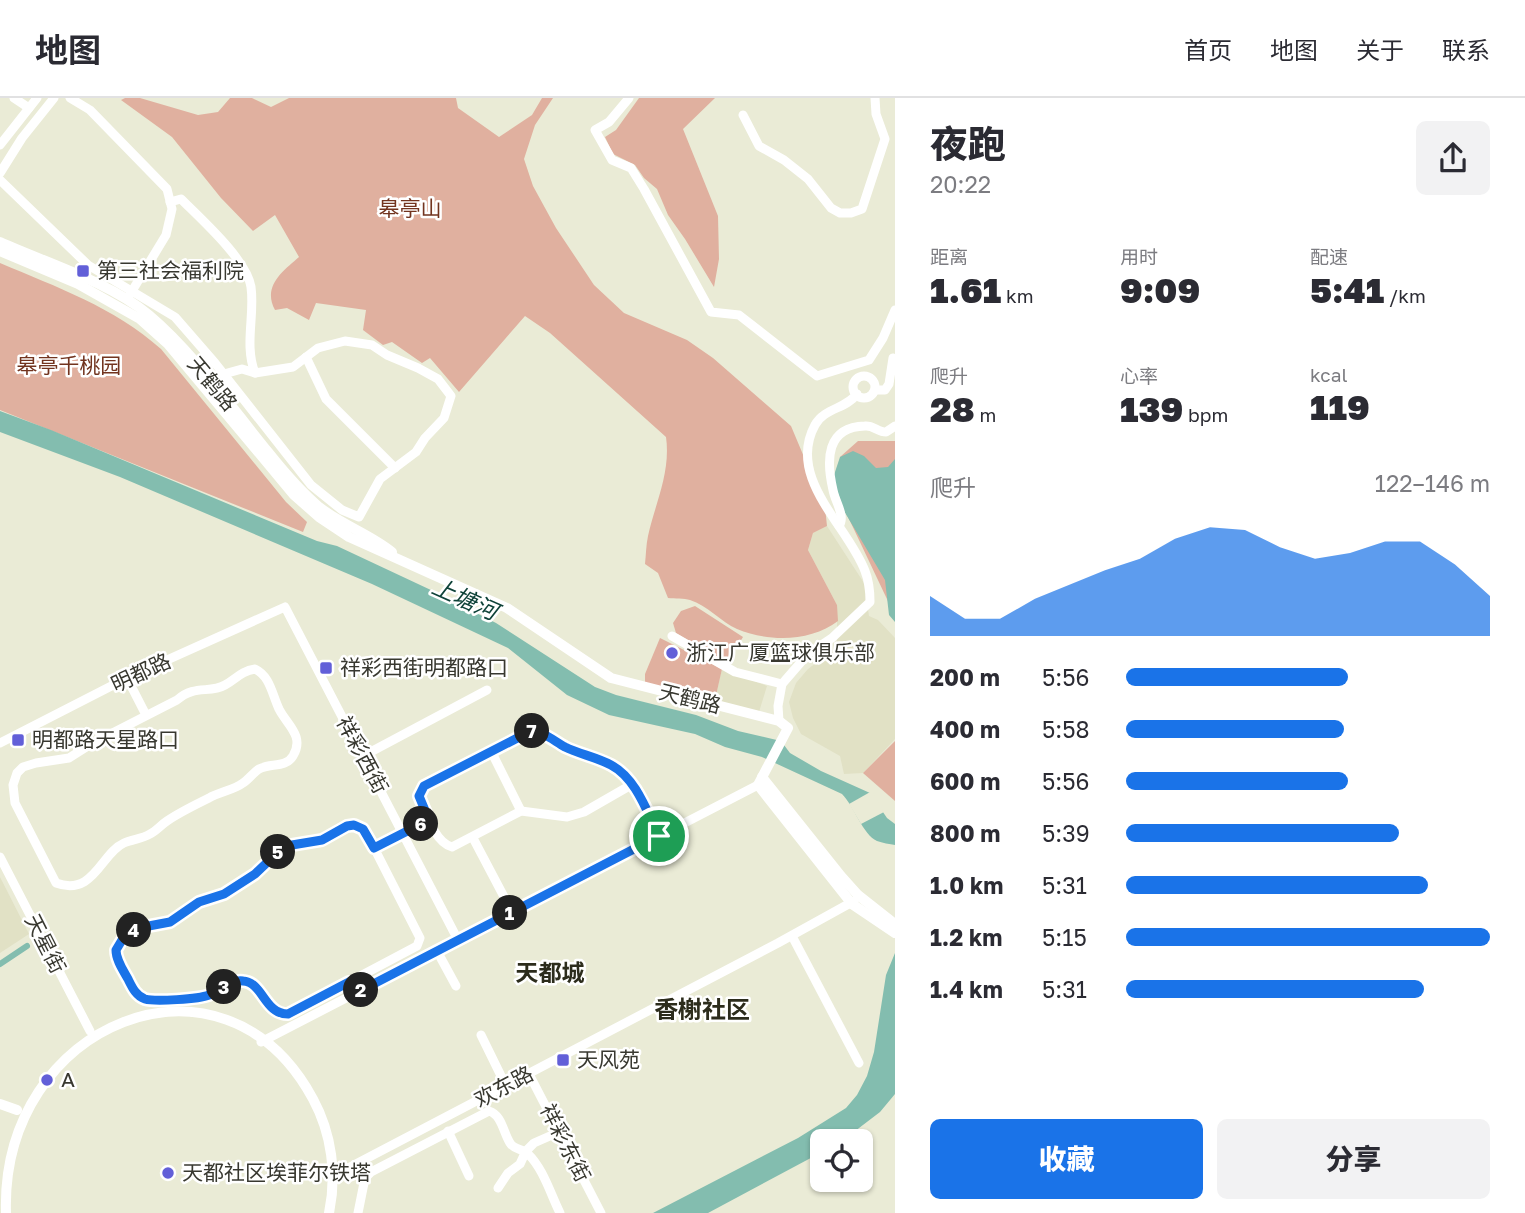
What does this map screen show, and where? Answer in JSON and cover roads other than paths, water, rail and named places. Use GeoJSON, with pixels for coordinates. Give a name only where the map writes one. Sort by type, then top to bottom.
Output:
{"type":"FeatureCollection","features":[{"type":"Feature","properties":{"kind":"main road","name":"天鹤路"},"geometry":{"type":"LineString","coordinates":[[0,242],[129,296],[176,341],[293,483],[320,508],[350,528],[380,542],[400,558]]}},
{"type":"Feature","properties":{"kind":"main road","name":"天鹤路"},"geometry":{"type":"LineString","coordinates":[[0,251],[78,284],[140,319],[174,351],[294,495],[318,517],[349,537],[507,608],[611,678],[779,721]]}},
{"type":"Feature","properties":{"kind":"main road"},"geometry":{"type":"LineString","coordinates":[[779,721],[788,729],[760,781],[855,899],[895,933]]}},
{"type":"Feature","properties":{"kind":"main road"},"geometry":{"type":"LineString","coordinates":[[855,899],[895,924]]}},
{"type":"Feature","properties":{"kind":"main road"},"geometry":{"type":"LineString","coordinates":[[51,1060],[90,1031],[142,1014],[184,1013],[222,1021],[261,1042],[287,1063],[315,1102],[330,1146],[333,1176],[329,1213]]}},
{"type":"Feature","properties":{"kind":"main road"},"geometry":{"type":"LineString","coordinates":[[6,1213],[3,1166],[8,1132],[17,1110],[38,1074]]}},
{"type":"Feature","properties":{"kind":"main road"},"geometry":{"type":"LineString","coordinates":[[0,1104],[17,1110]]}},
{"type":"Feature","properties":{"kind":"street"},"geometry":{"type":"LineString","coordinates":[[15,98],[29,108]]}},
{"type":"Feature","properties":{"kind":"street"},"geometry":{"type":"LineString","coordinates":[[2,140],[37,98]]}},
{"type":"Feature","properties":{"kind":"street"},"geometry":{"type":"LineString","coordinates":[[0,173],[22,138],[54,98]]}},
{"type":"Feature","properties":{"kind":"street"},"geometry":{"type":"LineString","coordinates":[[70,98],[90,110],[167,190],[172,209],[166,235],[129,296]]}},
{"type":"Feature","properties":{"kind":"street"},"geometry":{"type":"LineString","coordinates":[[629,98],[609,121],[595,130],[612,159],[631,169],[644,189],[710,312],[738,315],[817,376],[869,360],[883,338],[895,310]]}},
{"type":"Feature","properties":{"kind":"street"},"geometry":{"type":"LineString","coordinates":[[743,115],[759,146],[784,160],[808,179],[831,208],[840,213],[851,214],[862,209],[884,139],[876,114],[875,99]]}},
{"type":"Feature","properties":{"kind":"street"},"geometry":{"type":"LineString","coordinates":[[884,139],[895,138]]}},
{"type":"Feature","properties":{"kind":"street"},"geometry":{"type":"LineString","coordinates":[[0,180],[88,265],[129,296],[175,317],[224,374],[311,485],[342,510],[359,517],[380,479],[416,452],[444,418],[451,396],[438,379],[372,345],[345,341],[318,348],[293,367],[255,373],[243,369],[224,374]]}},
{"type":"Feature","properties":{"kind":"street"},"geometry":{"type":"LineString","coordinates":[[170,202],[181,199],[246,270],[251,289],[250,338],[255,373]]}},
{"type":"Feature","properties":{"kind":"street"},"geometry":{"type":"LineString","coordinates":[[306,357],[326,399],[395,468]]}},
{"type":"Feature","properties":{"kind":"street"},"geometry":{"type":"LineString","coordinates":[[875,390],[885,390],[889,384],[893,358]]}},
{"type":"Feature","properties":{"kind":"street"},"geometry":{"type":"LineString","coordinates":[[779,721],[778,706],[782,684],[808,654],[832,638],[870,602],[870,586],[865,570],[826,508],[807,463],[809,438],[816,422],[832,409],[861,396],[871,395],[875,390],[873,380],[863,376],[855,382],[854,390],[861,396]]}},
{"type":"Feature","properties":{"kind":"street"},"geometry":{"type":"LineString","coordinates":[[839,526],[842,517],[832,489],[830,468],[831,447],[835,437],[864,425],[886,432],[895,426]]}},
{"type":"Feature","properties":{"kind":"street","name":"明都路"},"geometry":{"type":"LineString","coordinates":[[0,743],[127,678],[285,607]]}},
{"type":"Feature","properties":{"kind":"street","name":"祥彩西街"},"geometry":{"type":"LineString","coordinates":[[285,607],[458,940]]}},
{"type":"Feature","properties":{"kind":"street"},"geometry":{"type":"LineString","coordinates":[[672,636],[735,672],[782,684]]}},
{"type":"Feature","properties":{"kind":"street"},"geometry":{"type":"LineString","coordinates":[[255,669],[267,678],[285,720],[296,733],[297,740],[293,757],[286,762],[262,767],[243,784],[224,790],[192,806],[148,835],[113,849],[101,869],[88,879],[74,884],[56,883],[15,803],[12,793],[17,773],[27,765],[69,758],[146,715],[196,689],[225,685],[240,673],[255,669]]}},
{"type":"Feature","properties":{"kind":"street"},"geometry":{"type":"LineString","coordinates":[[127,678],[146,715]]}},
{"type":"Feature","properties":{"kind":"street"},"geometry":{"type":"LineString","coordinates":[[363,756],[487,690]]}},
{"type":"Feature","properties":{"kind":"street"},"geometry":{"type":"LineString","coordinates":[[631,785],[584,812],[567,817],[522,811],[473,838],[448,847],[430,822],[419,796],[424,786],[492,753],[526,732],[534,731],[610,764],[626,777],[631,785],[659,836]]}},
{"type":"Feature","properties":{"kind":"street"},"geometry":{"type":"LineString","coordinates":[[492,753],[522,811]]}},
{"type":"Feature","properties":{"kind":"street"},"geometry":{"type":"LineString","coordinates":[[261,1042],[760,781]]}},
{"type":"Feature","properties":{"kind":"street"},"geometry":{"type":"LineString","coordinates":[[375,851],[430,822]]}},
{"type":"Feature","properties":{"kind":"street"},"geometry":{"type":"LineString","coordinates":[[354,825],[363,829],[375,851],[419,934],[419,943],[284,1014],[270,1007],[257,989],[243,981],[233,982],[202,998],[147,1000],[134,990],[119,962],[116,950],[122,940],[138,928],[170,922],[199,902],[224,894],[255,874],[277,853],[292,845],[322,840],[354,825]]}},
{"type":"Feature","properties":{"kind":"street"},"geometry":{"type":"LineString","coordinates":[[473,838],[512,912]]}},
{"type":"Feature","properties":{"kind":"street","name":"天星街"},"geometry":{"type":"LineString","coordinates":[[0,857],[90,1031]]}},
{"type":"Feature","properties":{"kind":"street","name":"欢东路"},"geometry":{"type":"LineString","coordinates":[[333,1176],[792,936],[855,899]]}},
{"type":"Feature","properties":{"kind":"street"},"geometry":{"type":"LineString","coordinates":[[792,936],[859,1063]]}},
{"type":"Feature","properties":{"kind":"street"},"geometry":{"type":"LineString","coordinates":[[437,951],[456,986]]}},
{"type":"Feature","properties":{"kind":"street"},"geometry":{"type":"LineString","coordinates":[[349,982],[356,993]]}},
{"type":"Feature","properties":{"kind":"street"},"geometry":{"type":"LineString","coordinates":[[481,1035],[506,1086]]}},
{"type":"Feature","properties":{"kind":"street","name":"祥彩东街"},"geometry":{"type":"LineString","coordinates":[[529,1074],[601,1213]]}},
{"type":"Feature","properties":{"kind":"street"},"geometry":{"type":"LineString","coordinates":[[358,1213],[365,1178],[371,1172],[489,1111],[498,1117],[511,1145],[515,1149],[526,1151],[534,1162],[560,1213]]}},
{"type":"Feature","properties":{"kind":"street"},"geometry":{"type":"LineString","coordinates":[[448,1130],[469,1176]]}},
{"type":"Feature","properties":{"kind":"street"},"geometry":{"type":"LineString","coordinates":[[498,1188],[508,1173],[520,1164],[526,1151],[534,1143],[559,1132]]}},
{"type":"Feature","properties":{"kind":"street"},"geometry":{"type":"LineString","coordinates":[[385,1149],[391,1160]]}},
{"type":"Feature","properties":{"kind":"water"},"geometry":{"type":"Polygon","coordinates":[[[0,411],[317,541],[337,546],[496,623],[595,687],[696,715],[738,731],[781,741],[790,753],[821,771],[870,793],[887,818],[895,824],[895,845],[872,838],[842,794],[762,757],[725,747],[695,734],[609,715],[567,695],[508,648],[372,584],[120,477],[0,432],[0,411]]]}},
{"type":"Feature","properties":{"kind":"water"},"geometry":{"type":"Polygon","coordinates":[[[853,451],[864,456],[876,468],[888,467],[895,459],[895,622],[889,615],[885,580],[844,511],[833,478],[840,457],[853,451]]]}},
{"type":"Feature","properties":{"kind":"water"},"geometry":{"type":"Polygon","coordinates":[[[895,953],[895,1094],[880,1112],[858,1129],[812,1129],[846,1108],[867,1076],[874,1052],[886,975],[895,953]]]}},
{"type":"Feature","properties":{"kind":"water"},"geometry":{"type":"Polygon","coordinates":[[[810,1130],[810,1158],[708,1213],[653,1213],[810,1130]]]}},
{"type":"Feature","properties":{"kind":"waterway"},"geometry":{"type":"LineString","coordinates":[[0,964],[27,946]]}},
{"type":"Feature","properties":{"kind":"place","name":"第三社会福利院"},"geometry":{"type":"Point","coordinates":[83,271]}},
{"type":"Feature","properties":{"kind":"place","name":"浙江广厦篮球俱乐部"},"geometry":{"type":"Point","coordinates":[672,653]}},
{"type":"Feature","properties":{"kind":"place","name":"祥彩西街明都路口"},"geometry":{"type":"Point","coordinates":[326,668]}},
{"type":"Feature","properties":{"kind":"place","name":"明都路天星路口"},"geometry":{"type":"Point","coordinates":[18,740]}},
{"type":"Feature","properties":{"kind":"place","name":"天风苑"},"geometry":{"type":"Point","coordinates":[563,1060]}},
{"type":"Feature","properties":{"kind":"place","name":"A"},"geometry":{"type":"Point","coordinates":[47,1080]}},
{"type":"Feature","properties":{"kind":"place","name":"天都社区埃菲尔铁塔"},"geometry":{"type":"Point","coordinates":[168,1173]}},
{"type":"Feature","properties":{"kind":"district","name":"天都城"},"geometry":{"type":"Point","coordinates":[550,973]}},
{"type":"Feature","properties":{"kind":"district","name":"香榭社区"},"geometry":{"type":"Point","coordinates":[702,1010]}},
{"type":"Feature","properties":{"kind":"park label","name":"皋亭山"},"geometry":{"type":"Point","coordinates":[410,209]}},
{"type":"Feature","properties":{"kind":"park label","name":"皋亭千桃园"},"geometry":{"type":"Point","coordinates":[69,366]}},
{"type":"Feature","properties":{"kind":"water label","name":"上塘河"},"geometry":{"type":"Point","coordinates":[465,599]}}]}
